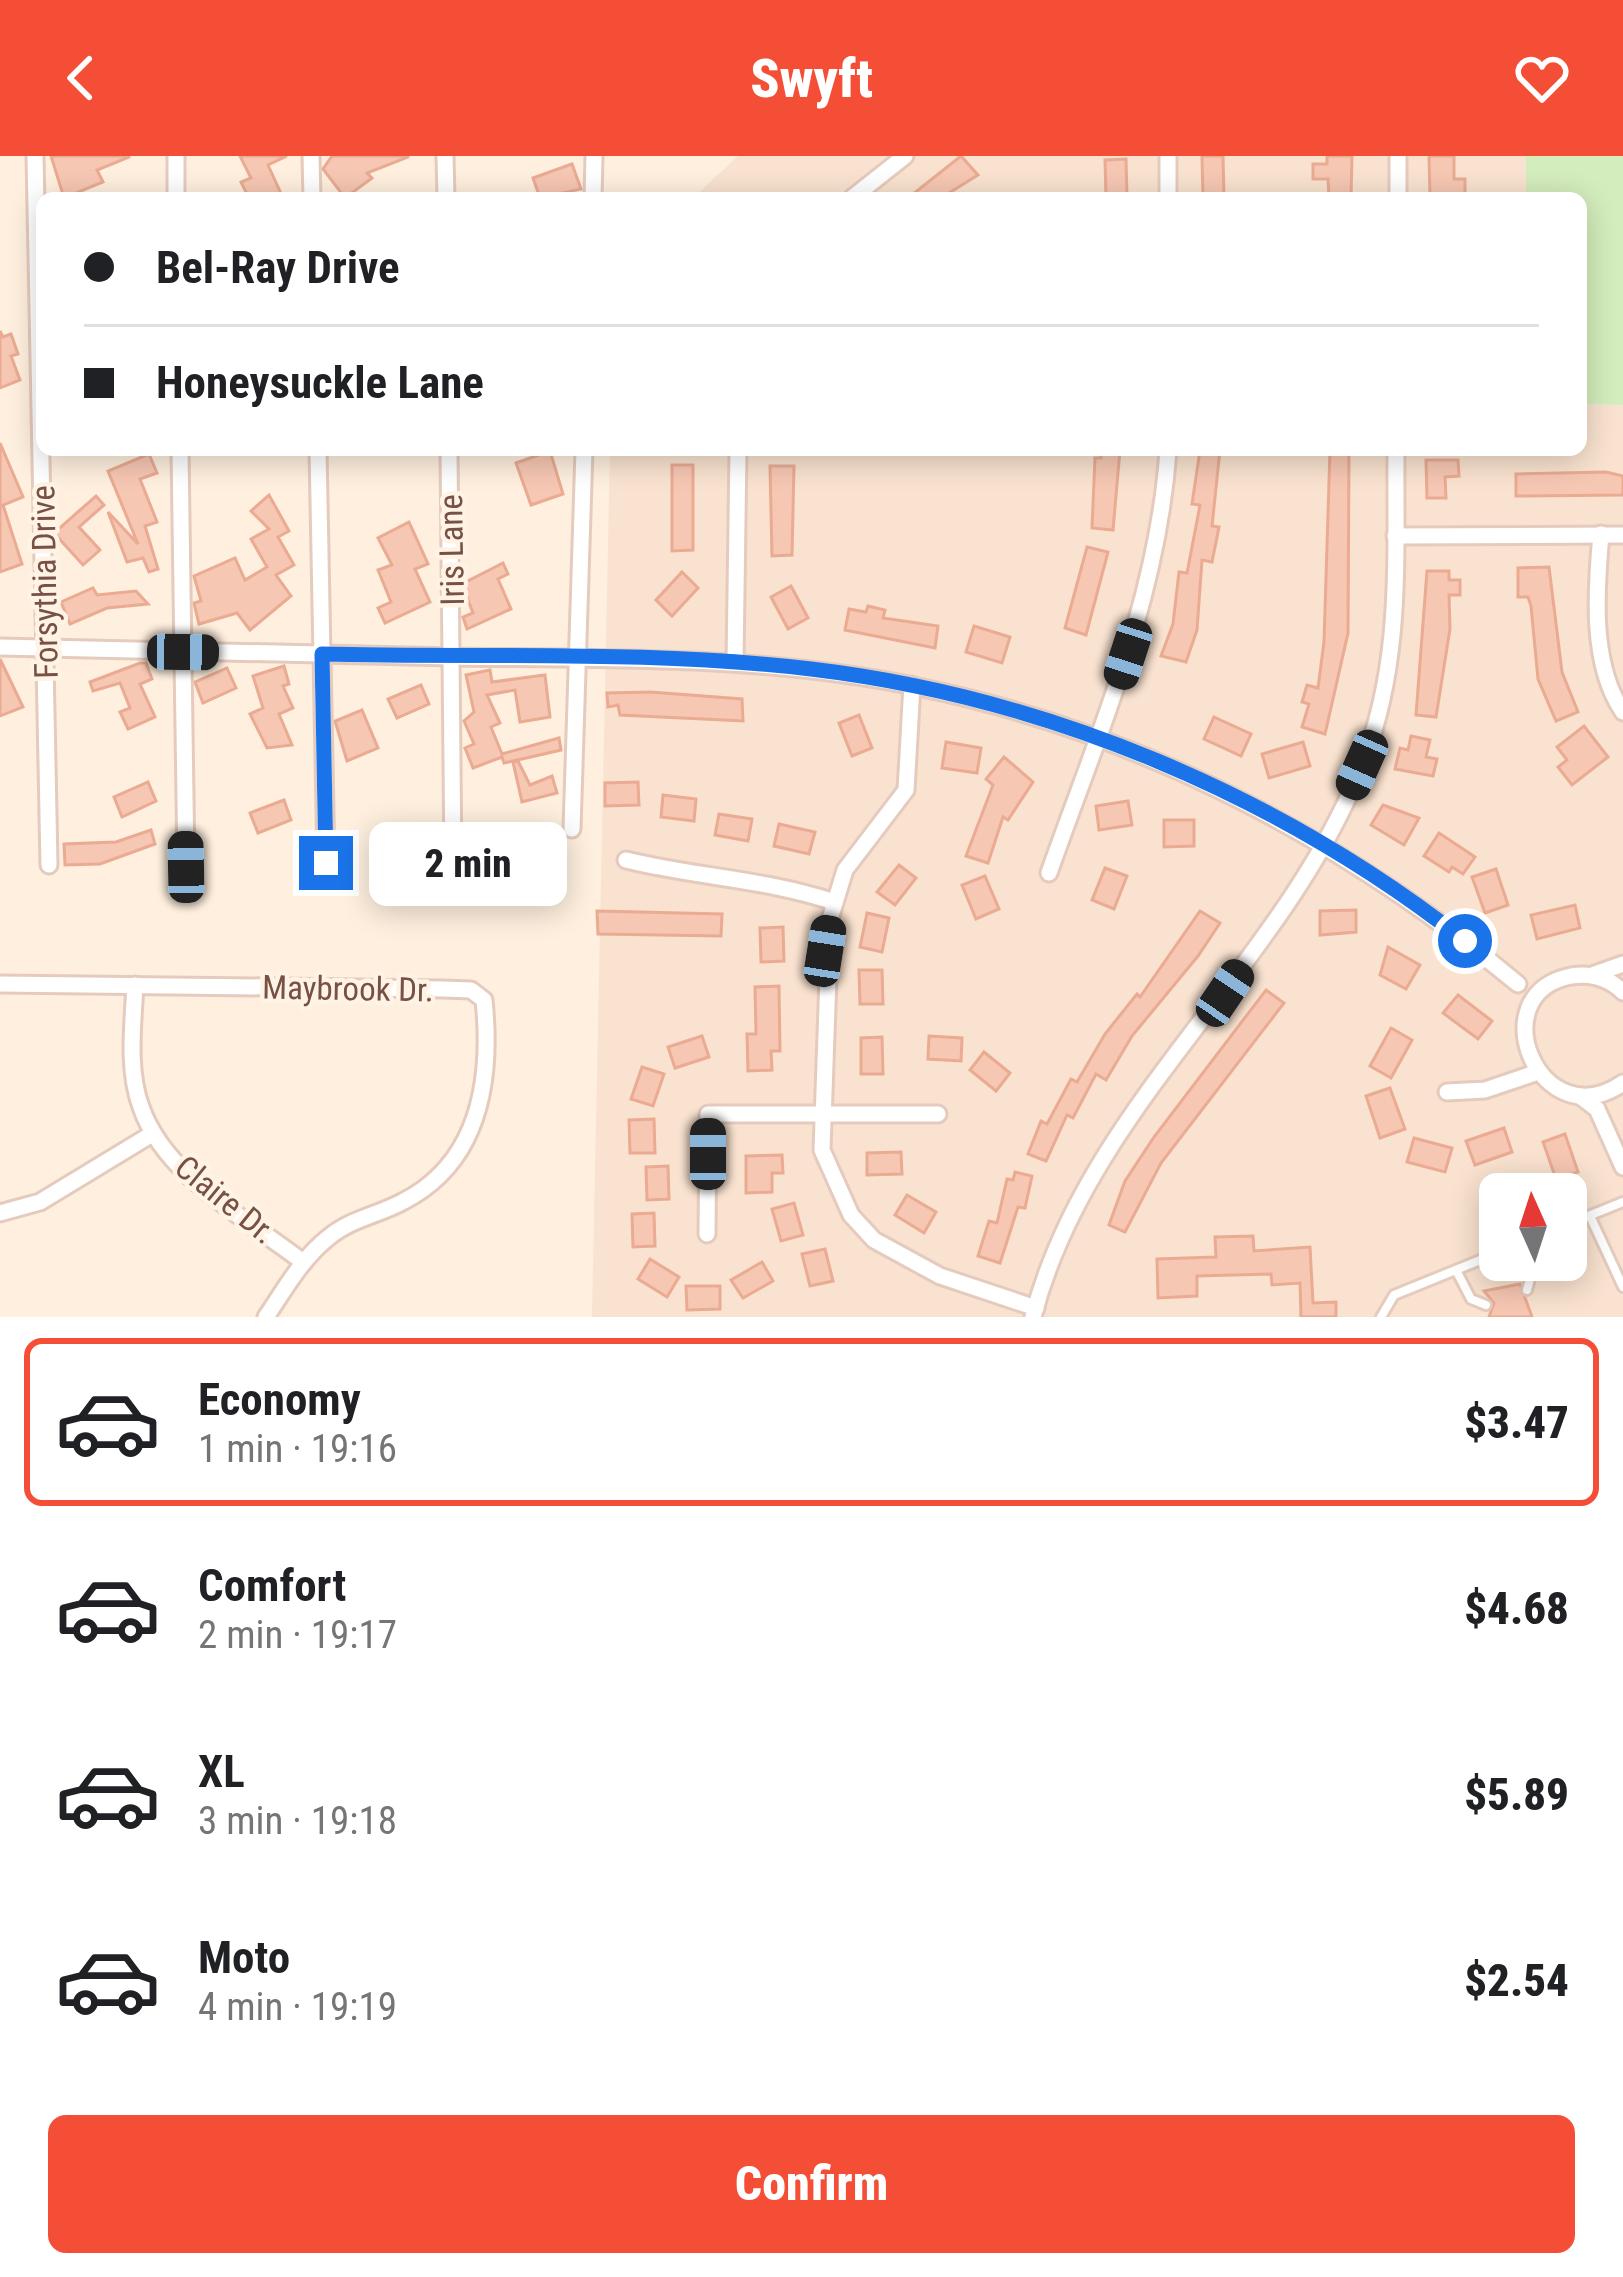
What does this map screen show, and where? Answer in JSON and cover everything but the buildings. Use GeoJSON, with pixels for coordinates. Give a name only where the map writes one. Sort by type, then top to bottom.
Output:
{"type":"FeatureCollection","features":[{"type":"Feature","properties":{"kind":"street","name":"Forsythia Drive"},"geometry":{"type":"LineString","coordinates":[[35,156],[36,205]]}},
{"type":"Feature","properties":{"kind":"street"},"geometry":{"type":"LineString","coordinates":[[176,156],[176,192]]}},
{"type":"Feature","properties":{"kind":"street"},"geometry":{"type":"LineString","coordinates":[[311,156],[312,192]]}},
{"type":"Feature","properties":{"kind":"street"},"geometry":{"type":"LineString","coordinates":[[446,156],[446,192]]}},
{"type":"Feature","properties":{"kind":"street"},"geometry":{"type":"LineString","coordinates":[[593,192],[594,156]]}},
{"type":"Feature","properties":{"kind":"street"},"geometry":{"type":"LineString","coordinates":[[1168,156],[1168,192]]}},
{"type":"Feature","properties":{"kind":"street"},"geometry":{"type":"LineString","coordinates":[[1398,156],[1398,192]]}},
{"type":"Feature","properties":{"kind":"street"},"geometry":{"type":"LineString","coordinates":[[859,192],[902,157]]}},
{"type":"Feature","properties":{"kind":"street","name":"Forsythia Drive"},"geometry":{"type":"LineString","coordinates":[[41,456],[50,865]]}},
{"type":"Feature","properties":{"kind":"street"},"geometry":{"type":"LineString","coordinates":[[180,456],[186,867]]}},
{"type":"Feature","properties":{"kind":"street"},"geometry":{"type":"LineString","coordinates":[[318,456],[326,863]]}},
{"type":"Feature","properties":{"kind":"street","name":"Iris Lane"},"geometry":{"type":"LineString","coordinates":[[449,456],[453,866]]}},
{"type":"Feature","properties":{"kind":"street"},"geometry":{"type":"LineString","coordinates":[[572,829],[584,456]]}},
{"type":"Feature","properties":{"kind":"street"},"geometry":{"type":"LineString","coordinates":[[735,663],[738,456]]}},
{"type":"Feature","properties":{"kind":"street"},"geometry":{"type":"LineString","coordinates":[[1049,873],[1149,580],[1167,456]]}},
{"type":"Feature","properties":{"kind":"street"},"geometry":{"type":"LineString","coordinates":[[912,686],[906,790],[845,870],[834,902],[825,951],[822,1150],[851,1215],[874,1240],[940,1276],[1034,1313],[1085,1183],[1225,993],[1323,843],[1362,765],[1385,691],[1395,623],[1396,456]]}},
{"type":"Feature","properties":{"kind":"street"},"geometry":{"type":"LineString","coordinates":[[1601,534],[1601,644],[1610,685],[1623,712]]}},
{"type":"Feature","properties":{"kind":"street"},"geometry":{"type":"LineString","coordinates":[[1395,536],[1623,535]]}},
{"type":"Feature","properties":{"kind":"street"},"geometry":{"type":"LineString","coordinates":[[0,647],[735,663],[912,686],[1096,739],[1220,790],[1323,843],[1416,904],[1518,984],[1551,985],[1623,964]]}},
{"type":"Feature","properties":{"kind":"street"},"geometry":{"type":"LineString","coordinates":[[626,860],[680,873],[777,885],[834,902]]}},
{"type":"Feature","properties":{"kind":"street"},"geometry":{"type":"LineString","coordinates":[[1592,976],[1623,992]]}},
{"type":"Feature","properties":{"kind":"street","name":"Maybrook Dr."},"geometry":{"type":"LineString","coordinates":[[0,984],[444,989],[471,990],[484,1000],[484,1096],[472,1132],[446,1173],[404,1202],[358,1218],[303,1262]]}},
{"type":"Feature","properties":{"kind":"street"},"geometry":{"type":"LineString","coordinates":[[1518,984],[1526,1019],[1525,1043],[1538,1072],[1597,1109],[1623,1167]]}},
{"type":"Feature","properties":{"kind":"street"},"geometry":{"type":"LineString","coordinates":[[0,1213],[40,1202],[152,1134],[134,1075],[135,985]]}},
{"type":"Feature","properties":{"kind":"street"},"geometry":{"type":"LineString","coordinates":[[1526,1019],[1551,985]]}},
{"type":"Feature","properties":{"kind":"street"},"geometry":{"type":"LineString","coordinates":[[1447,1092],[1485,1090],[1538,1072]]}},
{"type":"Feature","properties":{"kind":"street"},"geometry":{"type":"LineString","coordinates":[[1577,1094],[1603,1093],[1623,1084]]}},
{"type":"Feature","properties":{"kind":"street"},"geometry":{"type":"LineString","coordinates":[[707,1234],[708,1114],[938,1114]]}},
{"type":"Feature","properties":{"kind":"street","name":"Claire Dr."},"geometry":{"type":"LineString","coordinates":[[152,1134],[213,1194],[303,1262]]}},
{"type":"Feature","properties":{"kind":"street"},"geometry":{"type":"LineString","coordinates":[[266,1317],[303,1262]]}},
{"type":"Feature","properties":{"kind":"lane"},"geometry":{"type":"LineString","coordinates":[[1587,1217],[1623,1202]]}},
{"type":"Feature","properties":{"kind":"lane"},"geometry":{"type":"LineString","coordinates":[[1590,1216],[1623,1288]]}},
{"type":"Feature","properties":{"kind":"lane"},"geometry":{"type":"LineString","coordinates":[[1381,1317],[1394,1295],[1479,1261]]}},
{"type":"Feature","properties":{"kind":"lane"},"geometry":{"type":"LineString","coordinates":[[1456,1270],[1471,1299],[1486,1305]]}},
{"type":"Feature","properties":{"kind":"lane"},"geometry":{"type":"LineString","coordinates":[[1526,1290],[1529,1281]]}},
{"type":"Feature","properties":{"kind":"shaded area"},"geometry":{"type":"Polygon","coordinates":[[[738,156],[1526,156],[1526,192],[699,192],[738,156]]]}},
{"type":"Feature","properties":{"kind":"shaded area"},"geometry":{"type":"Polygon","coordinates":[[[1587,404],[1623,405],[1623,1317],[592,1317],[610,456],[1587,456],[1587,404]]]}},
{"type":"Feature","properties":{"kind":"green space"},"geometry":{"type":"Polygon","coordinates":[[[1526,156],[1623,156],[1623,405],[1587,404],[1587,192],[1526,192],[1526,156]]]}},
{"type":"Feature","properties":{"kind":"route"},"geometry":{"type":"LineString","coordinates":[[326,863],[322,654],[735,663],[912,686],[999,707],[1167,766],[1323,843],[1465,941]]}}]}
